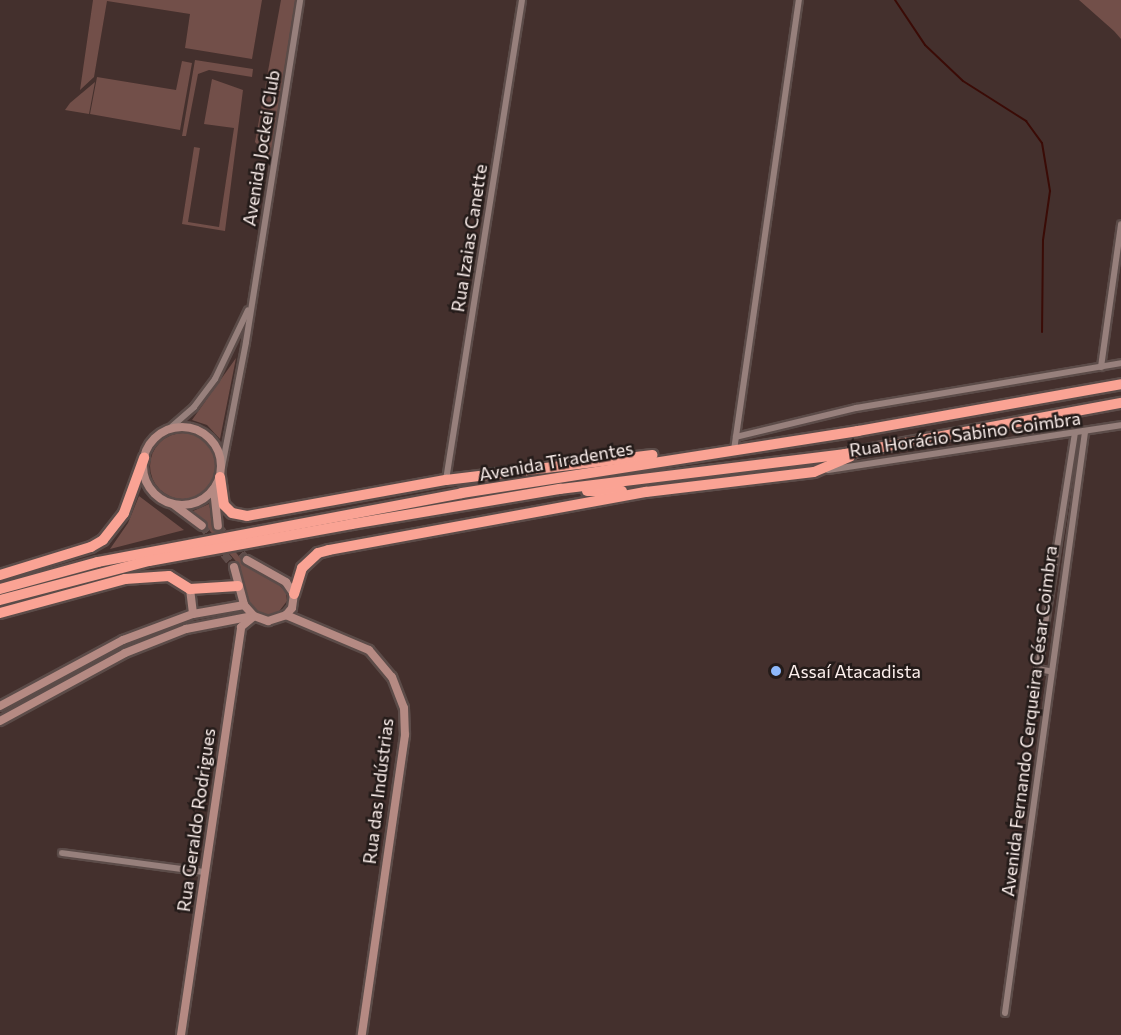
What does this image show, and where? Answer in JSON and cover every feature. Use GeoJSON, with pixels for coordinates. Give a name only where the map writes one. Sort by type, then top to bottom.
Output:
{"type":"FeatureCollection","features":[{"type":"Feature","properties":{"kind":"highway"},"geometry":{"type":"LineString","coordinates":[[1077,392],[1121,378]]}},
{"type":"Feature","properties":{"kind":"highway","name":"Avenida Tiradentes"},"geometry":{"type":"LineString","coordinates":[[0,589],[172,547],[689,454],[734,450],[1121,384]]}},
{"type":"Feature","properties":{"kind":"highway","name":"Avenida Tiradentes"},"geometry":{"type":"LineString","coordinates":[[0,600],[149,561],[560,489],[873,447],[1121,403]]}},
{"type":"Feature","properties":{"kind":"highway"},"geometry":{"type":"LineString","coordinates":[[294,594],[302,568],[318,553],[329,550],[646,492],[814,472],[873,447]]}},
{"type":"Feature","properties":{"kind":"highway"},"geometry":{"type":"LineString","coordinates":[[221,472],[224,505],[232,513],[247,516],[447,480],[634,456],[689,454]]}},
{"type":"Feature","properties":{"kind":"highway"},"geometry":{"type":"LineString","coordinates":[[0,575],[91,547],[103,540],[124,513],[144,458]]}},
{"type":"Feature","properties":{"kind":"highway"},"geometry":{"type":"LineString","coordinates":[[560,489],[646,492]]}},
{"type":"Feature","properties":{"kind":"highway"},"geometry":{"type":"LineString","coordinates":[[0,613],[125,579],[170,576],[190,589],[238,586]]}},
{"type":"Feature","properties":{"kind":"street","name":"Avenida Jockei Club"},"geometry":{"type":"LineString","coordinates":[[221,472],[252,301],[300,0]]}},
{"type":"Feature","properties":{"kind":"street","name":"Rua Izaias Canette"},"geometry":{"type":"LineString","coordinates":[[447,480],[522,0]]}},
{"type":"Feature","properties":{"kind":"street"},"geometry":{"type":"LineString","coordinates":[[734,450],[799,0]]}},
{"type":"Feature","properties":{"kind":"street"},"geometry":{"type":"LineString","coordinates":[[1101,367],[1121,224]]}},
{"type":"Feature","properties":{"kind":"street","name":"Avenida Jockei Club"},"geometry":{"type":"LineString","coordinates":[[169,429],[194,407],[215,379],[252,301]]}},
{"type":"Feature","properties":{"kind":"street"},"geometry":{"type":"LineString","coordinates":[[736,437],[856,408],[1121,363]]}},
{"type":"Feature","properties":{"kind":"street","name":"Rua Horácio Sabino Coimbra"},"geometry":{"type":"LineString","coordinates":[[814,472],[1075,434],[1121,425]]}},
{"type":"Feature","properties":{"kind":"street"},"geometry":{"type":"LineString","coordinates":[[202,526],[149,487],[144,458],[153,440],[169,429],[184,427],[206,434],[216,445],[221,472],[214,489],[218,526]]}},
{"type":"Feature","properties":{"kind":"street","name":"Avenida Fernando Cerqueira César Coimbra"},"geometry":{"type":"LineString","coordinates":[[1005,1013],[1039,783],[1049,671],[1085,432]]}},
{"type":"Feature","properties":{"kind":"street"},"geometry":{"type":"LineString","coordinates":[[1049,671],[1038,669],[1075,434]]}},
{"type":"Feature","properties":{"kind":"street"},"geometry":{"type":"LineString","coordinates":[[172,504],[196,503],[214,489]]}},
{"type":"Feature","properties":{"kind":"street"},"geometry":{"type":"LineString","coordinates":[[234,567],[244,605],[254,616],[268,621],[286,615],[292,608],[294,594],[280,578],[247,560]]}},
{"type":"Feature","properties":{"kind":"street"},"geometry":{"type":"LineString","coordinates":[[190,589],[193,614]]}},
{"type":"Feature","properties":{"kind":"street"},"geometry":{"type":"LineString","coordinates":[[0,705],[116,643],[193,614],[244,605]]}},
{"type":"Feature","properties":{"kind":"street","name":"Rua das Indústrias"},"geometry":{"type":"LineString","coordinates":[[286,615],[369,650],[392,677],[404,708],[405,735],[362,1035]]}},
{"type":"Feature","properties":{"kind":"street"},"geometry":{"type":"LineString","coordinates":[[0,721],[116,658],[186,629],[254,616]]}},
{"type":"Feature","properties":{"kind":"street","name":"Rua Geraldo Rodrigues"},"geometry":{"type":"LineString","coordinates":[[182,1035],[242,627],[254,616]]}},
{"type":"Feature","properties":{"kind":"street"},"geometry":{"type":"LineString","coordinates":[[116,643],[116,658]]}},
{"type":"Feature","properties":{"kind":"street"},"geometry":{"type":"LineString","coordinates":[[62,853],[205,872]]}},
{"type":"Feature","properties":{"kind":"shaded area"},"geometry":{"type":"Polygon","coordinates":[[[93,0],[262,0],[252,59],[185,48],[190,14],[107,1],[94,77],[80,90],[93,0]]]}},
{"type":"Feature","properties":{"kind":"shaded area"},"geometry":{"type":"Polygon","coordinates":[[[281,0],[297,0],[271,158],[255,142],[281,0]]]}},
{"type":"Feature","properties":{"kind":"shaded area"},"geometry":{"type":"Polygon","coordinates":[[[1079,0],[1121,0],[1121,39],[1114,31],[1079,0]]]}},
{"type":"Feature","properties":{"kind":"shaded area"},"geometry":{"type":"Polygon","coordinates":[[[195,60],[253,69],[252,77],[209,70],[198,74],[186,136],[182,136],[195,60]]]}},
{"type":"Feature","properties":{"kind":"shaded area"},"geometry":{"type":"Polygon","coordinates":[[[182,61],[192,63],[180,130],[90,114],[97,77],[176,90],[182,61]]]}},
{"type":"Feature","properties":{"kind":"shaded area"},"geometry":{"type":"Polygon","coordinates":[[[212,79],[243,90],[225,231],[182,224],[194,147],[200,148],[188,222],[219,227],[234,128],[204,124],[212,79]]]}},
{"type":"Feature","properties":{"kind":"shaded area"},"geometry":{"type":"Polygon","coordinates":[[[95,82],[89,114],[65,110],[70,103],[95,82]]]}},
{"type":"Feature","properties":{"kind":"shaded area"},"geometry":{"type":"Polygon","coordinates":[[[236,358],[220,439],[207,425],[192,420],[236,358]]]}},
{"type":"Feature","properties":{"kind":"shaded area"},"geometry":{"type":"Polygon","coordinates":[[[176,433],[190,433],[202,438],[211,447],[216,466],[214,479],[207,490],[190,499],[176,499],[164,494],[155,485],[150,473],[150,459],[155,447],[164,438],[176,433]]]}},
{"type":"Feature","properties":{"kind":"shaded area"},"geometry":{"type":"Polygon","coordinates":[[[139,496],[184,530],[110,549],[128,523],[139,496]]]}},
{"type":"Feature","properties":{"kind":"shaded area"},"geometry":{"type":"Polygon","coordinates":[[[209,504],[214,526],[247,566],[274,580],[286,592],[287,601],[277,614],[263,615],[253,609],[245,592],[240,566],[193,511],[209,504]]]}},
{"type":"Feature","properties":{"kind":"waterway"},"geometry":{"type":"LineString","coordinates":[[895,0],[925,45],[963,81],[1026,121],[1042,143],[1050,191],[1043,240],[1042,332]]}},
{"type":"Feature","properties":{"kind":"tunnel"},"geometry":{"type":"LineString","coordinates":[[202,526],[234,567]]}},
{"type":"Feature","properties":{"kind":"tunnel"},"geometry":{"type":"LineString","coordinates":[[218,526],[247,560]]}},
{"type":"Feature","properties":{"kind":"place","name":"Assaí Atacadista"},"geometry":{"type":"Point","coordinates":[776,671]}}]}
